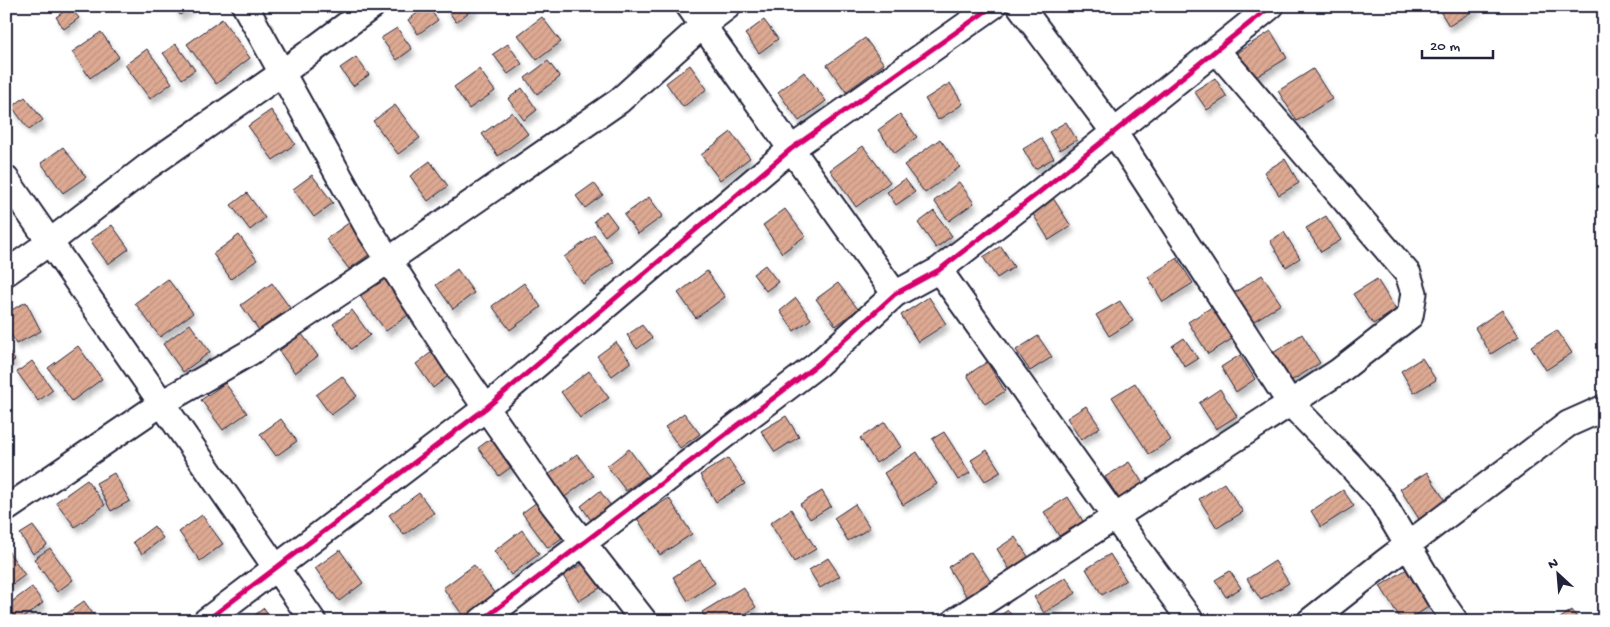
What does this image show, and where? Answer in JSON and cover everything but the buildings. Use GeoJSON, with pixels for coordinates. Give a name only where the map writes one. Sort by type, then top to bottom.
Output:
{"type":"FeatureCollection","features":[{"type":"Feature","properties":{"kind":"street"},"geometry":{"type":"LineString","coordinates":[[245,6],[368,228],[459,369],[553,504],[644,621]]}},
{"type":"Feature","properties":{"kind":"street"},"geometry":{"type":"LineString","coordinates":[[6,274],[147,167],[282,73],[372,6]]}},
{"type":"Feature","properties":{"kind":"street"},"geometry":{"type":"LineString","coordinates":[[6,509],[162,403],[249,353],[389,260],[619,101],[695,16],[728,6]]}},
{"type":"Feature","properties":{"kind":"street"},"geometry":{"type":"LineString","coordinates":[[206,621],[486,408],[791,149],[993,6]]}},
{"type":"Feature","properties":{"kind":"street"},"geometry":{"type":"LineString","coordinates":[[1020,6],[1114,132],[1290,403],[1381,500],[1455,621]]}},
{"type":"Feature","properties":{"kind":"street"},"geometry":{"type":"LineString","coordinates":[[481,621],[818,364],[895,294],[939,270],[1271,6]]}},
{"type":"Feature","properties":{"kind":"street"},"geometry":{"type":"LineString","coordinates":[[695,16],[895,294]]}},
{"type":"Feature","properties":{"kind":"street"},"geometry":{"type":"LineString","coordinates":[[955,621],[1338,372],[1410,316],[1414,292],[1408,274],[1216,50]]}},
{"type":"Feature","properties":{"kind":"street"},"geometry":{"type":"LineString","coordinates":[[6,179],[313,621]]}},
{"type":"Feature","properties":{"kind":"street"},"geometry":{"type":"LineString","coordinates":[[939,270],[1191,621]]}},
{"type":"Feature","properties":{"kind":"street"},"geometry":{"type":"LineString","coordinates":[[1310,621],[1408,544],[1568,424],[1604,408]]}},
{"type":"Feature","properties":{"kind":"cycle path"},"geometry":{"type":"LineString","coordinates":[[206,621],[486,408],[791,149],[993,6]]}},
{"type":"Feature","properties":{"kind":"cycle path"},"geometry":{"type":"LineString","coordinates":[[481,621],[818,364],[895,294],[939,270],[1037,194],[1271,6]]}}]}
